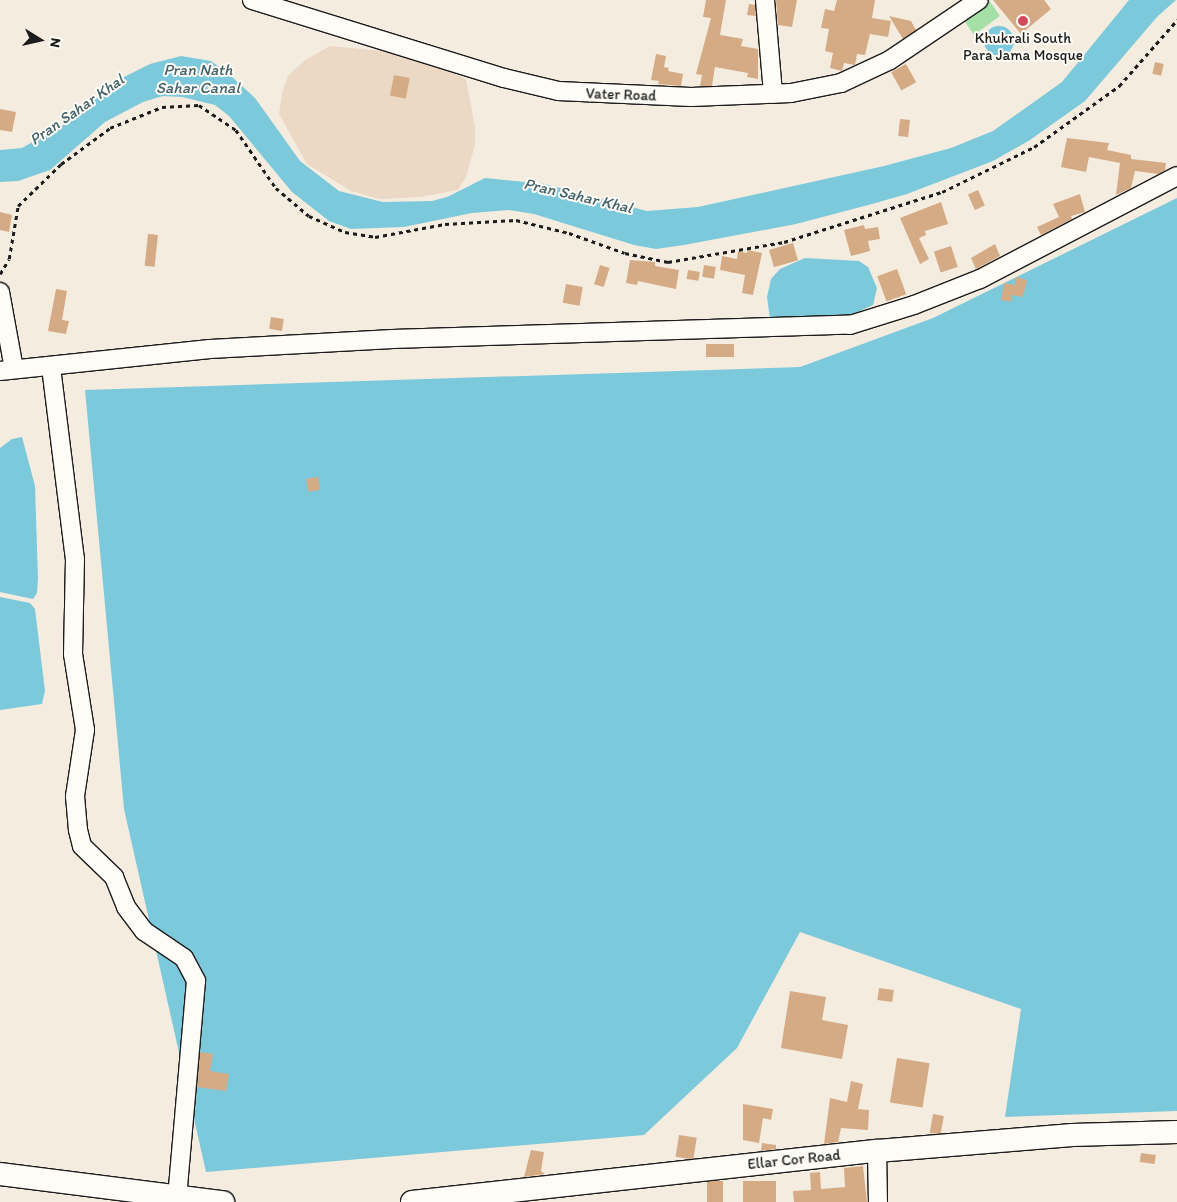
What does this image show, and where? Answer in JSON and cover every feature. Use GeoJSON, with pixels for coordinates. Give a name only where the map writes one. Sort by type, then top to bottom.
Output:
{"type":"FeatureCollection","features":[{"type":"Feature","properties":{"kind":"main road","name":"Ellar Cor Road"},"geometry":{"type":"LineString","coordinates":[[412,1202],[878,1151],[1072,1134],[1177,1132]]}},
{"type":"Feature","properties":{"kind":"main road"},"geometry":{"type":"LineString","coordinates":[[0,1174],[223,1202]]}},
{"type":"Feature","properties":{"kind":"street","name":"Vater Road"},"geometry":{"type":"LineString","coordinates":[[252,0],[504,78],[558,91],[691,97],[773,94],[841,83],[890,60],[979,0]]}},
{"type":"Feature","properties":{"kind":"street"},"geometry":{"type":"LineString","coordinates":[[765,0],[773,94]]}},
{"type":"Feature","properties":{"kind":"street"},"geometry":{"type":"LineString","coordinates":[[0,292],[7,370],[51,367],[210,349],[384,339],[850,325],[914,305],[980,279],[1177,176]]}},
{"type":"Feature","properties":{"kind":"street"},"geometry":{"type":"LineString","coordinates":[[51,367],[75,559],[73,654],[84,725],[75,796],[78,830],[82,846],[114,877],[126,906],[144,931],[184,958],[196,981],[178,1187]]}},
{"type":"Feature","properties":{"kind":"street"},"geometry":{"type":"LineString","coordinates":[[878,1151],[878,1202]]}},
{"type":"Feature","properties":{"kind":"path"},"geometry":{"type":"LineString","coordinates":[[0,274],[9,259],[18,206],[34,188],[110,128],[162,107],[200,105],[236,130],[276,188],[309,216],[345,232],[375,238],[445,224],[516,220],[569,233],[625,253],[668,262],[784,242],[942,192],[1034,147],[1119,86],[1177,20]]}},
{"type":"Feature","properties":{"kind":"shaded area"},"geometry":{"type":"Polygon","coordinates":[[[330,46],[391,52],[428,62],[466,79],[475,127],[475,145],[466,177],[458,190],[420,197],[380,199],[351,191],[307,164],[279,114],[282,93],[288,76],[305,60],[330,46]]]}},
{"type":"Feature","properties":{"kind":"green space"},"geometry":{"type":"Polygon","coordinates":[[[983,0],[989,0],[1000,16],[974,35],[961,16],[983,0]]]}},
{"type":"Feature","properties":{"kind":"water","name":"Pran Nath Sahar Canal"},"geometry":{"type":"Polygon","coordinates":[[[1129,0],[1176,0],[1157,17],[1085,101],[1030,140],[993,161],[907,194],[872,204],[796,224],[684,245],[656,249],[634,245],[534,214],[509,210],[472,213],[404,227],[351,229],[329,221],[292,192],[229,116],[215,105],[182,97],[163,96],[143,102],[105,122],[50,170],[18,181],[0,182],[0,150],[22,148],[68,122],[120,79],[150,64],[181,56],[211,61],[229,74],[255,98],[300,161],[339,191],[383,202],[432,201],[447,197],[485,178],[545,184],[647,211],[698,207],[884,166],[951,148],[993,131],[1062,82],[1129,0]]]}},
{"type":"Feature","properties":{"kind":"water"},"geometry":{"type":"Polygon","coordinates":[[[999,26],[1010,30],[1014,41],[1010,52],[999,56],[988,52],[984,41],[988,30],[999,26]]]}},
{"type":"Feature","properties":{"kind":"water"},"geometry":{"type":"Polygon","coordinates":[[[1177,198],[1177,1111],[1005,1117],[1021,1009],[800,932],[737,1048],[644,1135],[206,1172],[124,809],[85,390],[800,367],[933,318],[1177,198]]]}},
{"type":"Feature","properties":{"kind":"water"},"geometry":{"type":"Polygon","coordinates":[[[805,258],[859,261],[868,267],[877,288],[873,305],[849,316],[798,321],[770,319],[767,297],[771,279],[780,269],[805,258]]]}},
{"type":"Feature","properties":{"kind":"water"},"geometry":{"type":"Polygon","coordinates":[[[22,437],[35,486],[38,578],[37,593],[33,599],[0,592],[0,448],[12,439],[22,437]]]}},
{"type":"Feature","properties":{"kind":"water"},"geometry":{"type":"Polygon","coordinates":[[[0,597],[30,603],[35,609],[45,691],[42,704],[0,710],[0,597]]]}},
{"type":"Feature","properties":{"kind":"building"},"geometry":{"type":"Polygon","coordinates":[[[706,0],[726,0],[720,35],[743,39],[741,46],[758,49],[758,79],[747,77],[748,73],[715,67],[712,86],[700,86],[702,75],[696,74],[711,18],[703,17],[706,0]]]}},
{"type":"Feature","properties":{"kind":"building"},"geometry":{"type":"Polygon","coordinates":[[[776,0],[797,0],[792,27],[778,25],[776,0]]]}},
{"type":"Feature","properties":{"kind":"building"},"geometry":{"type":"Polygon","coordinates":[[[837,0],[875,0],[872,18],[891,21],[888,37],[870,34],[865,55],[857,54],[855,65],[844,63],[842,71],[830,68],[833,53],[825,51],[829,29],[821,28],[825,9],[834,11],[837,0]]]}},
{"type":"Feature","properties":{"kind":"building","name":"Khukrali South Para Jama Mosque"},"geometry":{"type":"Polygon","coordinates":[[[993,0],[1044,0],[1051,9],[1021,34],[993,0]]]}},
{"type":"Feature","properties":{"kind":"building"},"geometry":{"type":"Polygon","coordinates":[[[749,4],[755,5],[756,16],[747,15],[749,4]]]}},
{"type":"Feature","properties":{"kind":"building"},"geometry":{"type":"Polygon","coordinates":[[[889,16],[911,21],[916,30],[903,39],[889,16]]]}},
{"type":"Feature","properties":{"kind":"building"},"geometry":{"type":"Polygon","coordinates":[[[656,54],[666,56],[664,67],[669,68],[668,71],[683,74],[681,86],[658,84],[659,81],[651,80],[656,54]]]}},
{"type":"Feature","properties":{"kind":"building"},"geometry":{"type":"Polygon","coordinates":[[[1155,62],[1164,64],[1161,76],[1152,74],[1155,62]]]}},
{"type":"Feature","properties":{"kind":"building"},"geometry":{"type":"Polygon","coordinates":[[[906,64],[916,82],[901,91],[891,72],[906,64]]]}},
{"type":"Feature","properties":{"kind":"building"},"geometry":{"type":"Polygon","coordinates":[[[394,75],[410,78],[406,99],[390,96],[394,75]]]}},
{"type":"Feature","properties":{"kind":"building"},"geometry":{"type":"Polygon","coordinates":[[[0,109],[16,112],[12,132],[0,130],[0,109]]]}},
{"type":"Feature","properties":{"kind":"building"},"geometry":{"type":"Polygon","coordinates":[[[900,119],[910,120],[908,137],[898,136],[900,119]]]}},
{"type":"Feature","properties":{"kind":"building"},"geometry":{"type":"Polygon","coordinates":[[[1067,138],[1109,143],[1107,150],[1131,155],[1131,159],[1166,163],[1165,170],[1159,174],[1135,171],[1131,188],[1116,195],[1120,163],[1089,157],[1086,172],[1061,167],[1067,138]]]}},
{"type":"Feature","properties":{"kind":"building"},"geometry":{"type":"Polygon","coordinates":[[[978,190],[985,206],[975,210],[968,194],[978,190]]]}},
{"type":"Feature","properties":{"kind":"building"},"geometry":{"type":"Polygon","coordinates":[[[1080,194],[1085,212],[1071,216],[1072,219],[1041,235],[1037,227],[1059,217],[1053,204],[1080,194]]]}},
{"type":"Feature","properties":{"kind":"building"},"geometry":{"type":"Polygon","coordinates":[[[941,202],[948,224],[925,231],[926,235],[919,238],[929,259],[920,264],[900,218],[941,202]]]}},
{"type":"Feature","properties":{"kind":"building"},"geometry":{"type":"Polygon","coordinates":[[[0,212],[12,215],[9,232],[0,230],[0,212]]]}},
{"type":"Feature","properties":{"kind":"building"},"geometry":{"type":"Polygon","coordinates":[[[864,225],[865,229],[878,227],[880,239],[868,241],[870,251],[851,256],[844,230],[864,225]]]}},
{"type":"Feature","properties":{"kind":"building"},"geometry":{"type":"Polygon","coordinates":[[[148,234],[158,235],[155,267],[145,266],[148,234]]]}},
{"type":"Feature","properties":{"kind":"building"},"geometry":{"type":"Polygon","coordinates":[[[793,243],[798,260],[774,267],[769,250],[793,243]]]}},
{"type":"Feature","properties":{"kind":"building"},"geometry":{"type":"Polygon","coordinates":[[[995,244],[1000,256],[976,269],[971,258],[995,244]]]}},
{"type":"Feature","properties":{"kind":"building"},"geometry":{"type":"Polygon","coordinates":[[[951,246],[958,267],[941,272],[934,252],[951,246]]]}},
{"type":"Feature","properties":{"kind":"building"},"geometry":{"type":"Polygon","coordinates":[[[748,250],[762,253],[753,295],[742,293],[745,275],[720,270],[722,256],[737,259],[738,251],[747,253],[748,250]]]}},
{"type":"Feature","properties":{"kind":"building"},"geometry":{"type":"Polygon","coordinates":[[[630,260],[655,262],[655,266],[679,270],[676,289],[638,281],[637,285],[626,283],[630,260]]]}},
{"type":"Feature","properties":{"kind":"building"},"geometry":{"type":"Polygon","coordinates":[[[600,265],[610,268],[604,287],[594,284],[600,265]]]}},
{"type":"Feature","properties":{"kind":"building"},"geometry":{"type":"Polygon","coordinates":[[[704,265],[716,267],[714,279],[702,277],[704,265]]]}},
{"type":"Feature","properties":{"kind":"building"},"geometry":{"type":"Polygon","coordinates":[[[897,269],[906,294],[887,302],[877,276],[897,269]]]}},
{"type":"Feature","properties":{"kind":"building"},"geometry":{"type":"Polygon","coordinates":[[[688,270],[700,272],[698,281],[687,279],[688,270]]]}},
{"type":"Feature","properties":{"kind":"building"},"geometry":{"type":"Polygon","coordinates":[[[1016,277],[1027,280],[1023,297],[1012,295],[1011,302],[1001,300],[1004,283],[1015,285],[1016,277]]]}},
{"type":"Feature","properties":{"kind":"building"},"geometry":{"type":"Polygon","coordinates":[[[566,284],[583,287],[579,306],[563,303],[566,284]]]}},
{"type":"Feature","properties":{"kind":"building"},"geometry":{"type":"Polygon","coordinates":[[[56,289],[67,291],[62,320],[69,321],[66,334],[48,331],[56,289]]]}},
{"type":"Feature","properties":{"kind":"building"},"geometry":{"type":"Polygon","coordinates":[[[271,317],[284,319],[282,331],[269,329],[271,317]]]}},
{"type":"Feature","properties":{"kind":"building"},"geometry":{"type":"Polygon","coordinates":[[[706,344],[734,344],[734,357],[706,357],[706,344]]]}},
{"type":"Feature","properties":{"kind":"building"},"geometry":{"type":"Polygon","coordinates":[[[318,477],[320,490],[308,492],[306,479],[318,477]]]}},
{"type":"Feature","properties":{"kind":"building"},"geometry":{"type":"Polygon","coordinates":[[[879,988],[894,990],[892,1002],[877,1000],[879,988]]]}},
{"type":"Feature","properties":{"kind":"building"},"geometry":{"type":"Polygon","coordinates":[[[790,991],[826,997],[822,1020],[848,1025],[842,1059],[781,1048],[790,991]]]}},
{"type":"Feature","properties":{"kind":"building"},"geometry":{"type":"Polygon","coordinates":[[[200,1052],[213,1054],[210,1071],[229,1074],[226,1091],[197,1087],[200,1052]]]}},
{"type":"Feature","properties":{"kind":"building"},"geometry":{"type":"Polygon","coordinates":[[[897,1058],[930,1063],[923,1108],[890,1102],[897,1058]]]}},
{"type":"Feature","properties":{"kind":"building"},"geometry":{"type":"Polygon","coordinates":[[[851,1081],[863,1084],[858,1109],[869,1110],[868,1130],[841,1128],[838,1142],[824,1144],[830,1098],[847,1102],[851,1081]]]}},
{"type":"Feature","properties":{"kind":"building"},"geometry":{"type":"Polygon","coordinates":[[[743,1104],[773,1109],[771,1120],[763,1118],[759,1143],[743,1140],[743,1104]]]}},
{"type":"Feature","properties":{"kind":"building"},"geometry":{"type":"Polygon","coordinates":[[[933,1114],[944,1116],[941,1135],[930,1133],[933,1114]]]}},
{"type":"Feature","properties":{"kind":"building"},"geometry":{"type":"Polygon","coordinates":[[[679,1135],[697,1138],[693,1160],[676,1157],[679,1135]]]}},
{"type":"Feature","properties":{"kind":"building"},"geometry":{"type":"Polygon","coordinates":[[[762,1143],[776,1145],[776,1149],[761,1151],[762,1143]]]}},
{"type":"Feature","properties":{"kind":"building"},"geometry":{"type":"Polygon","coordinates":[[[531,1150],[544,1152],[541,1171],[545,1174],[524,1177],[531,1150]]]}},
{"type":"Feature","properties":{"kind":"building"},"geometry":{"type":"Polygon","coordinates":[[[1141,1153],[1156,1155],[1155,1164],[1140,1162],[1141,1153]]]}},
{"type":"Feature","properties":{"kind":"building"},"geometry":{"type":"Polygon","coordinates":[[[863,1166],[867,1202],[794,1202],[793,1191],[811,1190],[810,1173],[820,1172],[821,1189],[845,1187],[844,1168],[863,1166]]]}},
{"type":"Feature","properties":{"kind":"building"},"geometry":{"type":"Polygon","coordinates":[[[707,1181],[723,1181],[723,1202],[707,1202],[707,1181]]]}},
{"type":"Feature","properties":{"kind":"building"},"geometry":{"type":"Polygon","coordinates":[[[743,1181],[776,1181],[776,1202],[743,1202],[743,1181]]]}},
{"type":"Feature","properties":{"kind":"place","name":"Khukrali South Para Jama Mosque"},"geometry":{"type":"Point","coordinates":[1023,21]}},
{"type":"Feature","properties":{"kind":"water label","name":"Pran Sahar Khal"},"geometry":{"type":"Point","coordinates":[77,110]}},
{"type":"Feature","properties":{"kind":"water label","name":"Pran Sahar Khal"},"geometry":{"type":"Point","coordinates":[578,196]}}]}
